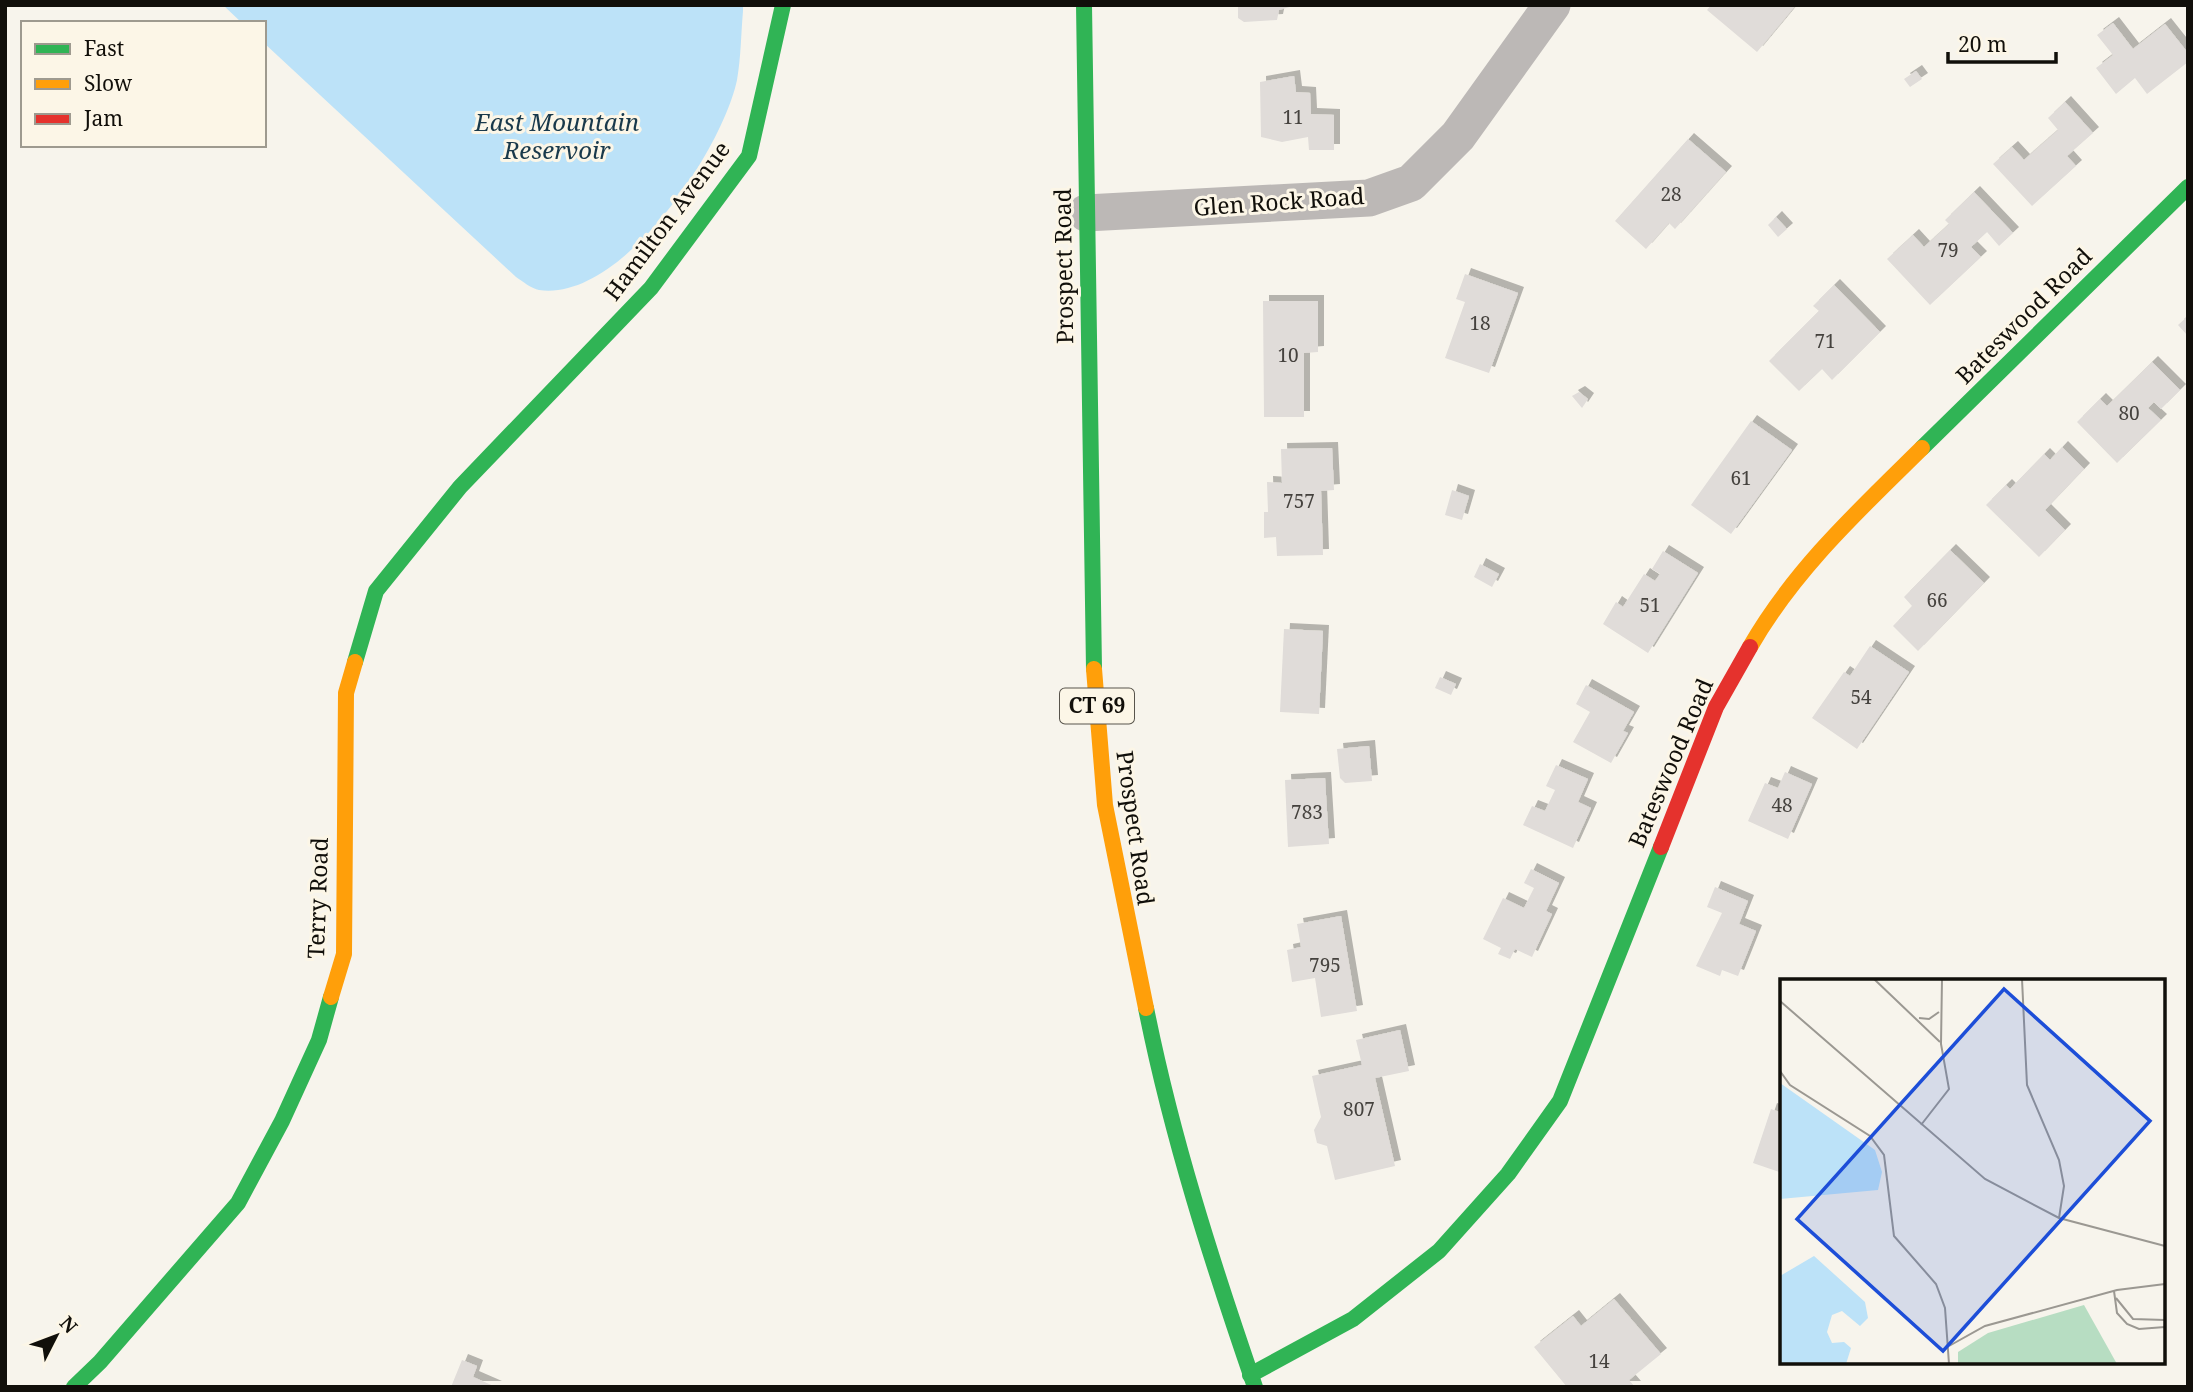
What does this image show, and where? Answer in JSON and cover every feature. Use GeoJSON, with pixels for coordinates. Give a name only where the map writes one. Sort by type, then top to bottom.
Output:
{"type":"FeatureCollection","features":[{"type":"Feature","properties":{"kind":"street","name":"Hamilton Avenue"},"geometry":{"type":"LineString","coordinates":[[460,487],[651,288],[749,156],[783,5]]}},
{"type":"Feature","properties":{"kind":"street","name":"Prospect Road"},"geometry":{"type":"LineString","coordinates":[[1084,5],[1092,640],[1105,805],[1161,1084],[1199,1222],[1253,1381]]}},
{"type":"Feature","properties":{"kind":"street","name":"Glen Rock Road"},"geometry":{"type":"LineString","coordinates":[[1086,213],[1369,198],[1411,183],[1458,136],[1552,5]]}},
{"type":"Feature","properties":{"kind":"street","name":"Bateswood Road"},"geometry":{"type":"LineString","coordinates":[[1253,1381],[1353,1320],[1439,1251],[1508,1174],[1560,1101],[1716,706],[1762,626],[1800,574],[1847,522],[2188,187]]}},
{"type":"Feature","properties":{"kind":"street","name":"Terry Road"},"geometry":{"type":"LineString","coordinates":[[74,1387],[100,1362],[238,1203],[282,1121],[320,1040],[344,954],[346,693],[376,591],[460,487]]}},
{"type":"Feature","properties":{"kind":"water","name":"East Mountain Reservoir"},"geometry":{"type":"Polygon","coordinates":[[[223,5],[743,5],[737,80],[728,110],[690,180],[664,216],[634,247],[603,272],[571,287],[539,290],[516,277],[266,45],[266,21],[240,21],[223,5]]]}},
{"type":"Feature","properties":{"kind":"building"},"geometry":{"type":"Polygon","coordinates":[[[1238,5],[1293,6],[1279,10],[1277,20],[1244,22],[1238,18],[1238,5]]]}},
{"type":"Feature","properties":{"kind":"building"},"geometry":{"type":"Polygon","coordinates":[[[1711,5],[1796,5],[1757,52],[1707,10],[1711,5]]]}},
{"type":"Feature","properties":{"kind":"building"},"geometry":{"type":"Polygon","coordinates":[[[2113,23],[2133,49],[2165,24],[2188,53],[2188,62],[2147,94],[2135,78],[2116,94],[2096,68],[2113,55],[2097,35],[2113,23]]]}},
{"type":"Feature","properties":{"kind":"building"},"geometry":{"type":"Polygon","coordinates":[[[1916,71],[1922,79],[1910,87],[1904,79],[1916,71]]]}},
{"type":"Feature","properties":{"kind":"building"},"geometry":{"type":"Polygon","coordinates":[[[1294,76],[1296,92],[1310,93],[1311,114],[1334,115],[1334,150],[1309,150],[1308,137],[1282,142],[1261,137],[1260,82],[1294,76]]]}},
{"type":"Feature","properties":{"kind":"building"},"geometry":{"type":"Polygon","coordinates":[[[2065,102],[2093,133],[2067,156],[2076,166],[2032,206],[1993,164],[2012,147],[2024,160],[2058,130],[2048,118],[2065,102]]]}},
{"type":"Feature","properties":{"kind":"building"},"geometry":{"type":"Polygon","coordinates":[[[1688,139],[1726,172],[1675,229],[1669,223],[1646,249],[1615,221],[1688,139]]]}},
{"type":"Feature","properties":{"kind":"building"},"geometry":{"type":"Polygon","coordinates":[[[1974,192],[2013,233],[1999,246],[1987,232],[1971,247],[1981,257],[1930,305],[1887,259],[1913,235],[1924,247],[1949,224],[1945,220],[1974,192]]]}},
{"type":"Feature","properties":{"kind":"building"},"geometry":{"type":"Polygon","coordinates":[[[1776,217],[1787,229],[1778,237],[1768,225],[1776,217]]]}},
{"type":"Feature","properties":{"kind":"building"},"geometry":{"type":"Polygon","coordinates":[[[1465,274],[1518,293],[1489,373],[1445,358],[1465,302],[1456,299],[1465,274]]]}},
{"type":"Feature","properties":{"kind":"building"},"geometry":{"type":"Polygon","coordinates":[[[1834,285],[1880,332],[1832,380],[1822,369],[1799,391],[1769,361],[1819,311],[1813,306],[1834,285]]]}},
{"type":"Feature","properties":{"kind":"building"},"geometry":{"type":"Polygon","coordinates":[[[1263,301],[1318,301],[1318,352],[1304,353],[1304,417],[1264,417],[1263,301]]]}},
{"type":"Feature","properties":{"kind":"building"},"geometry":{"type":"Polygon","coordinates":[[[2188,316],[2188,336],[2178,325],[2188,316]]]}},
{"type":"Feature","properties":{"kind":"building"},"geometry":{"type":"Polygon","coordinates":[[[2152,362],[2180,390],[2161,409],[2154,402],[2148,408],[2161,420],[2117,463],[2077,422],[2100,399],[2107,406],[2152,362]]]}},
{"type":"Feature","properties":{"kind":"building"},"geometry":{"type":"Polygon","coordinates":[[[1579,392],[1588,399],[1582,408],[1572,396],[1579,392]]]}},
{"type":"Feature","properties":{"kind":"building"},"geometry":{"type":"Polygon","coordinates":[[[1751,421],[1792,450],[1731,534],[1691,505],[1751,421]]]}},
{"type":"Feature","properties":{"kind":"building"},"geometry":{"type":"Polygon","coordinates":[[[2062,447],[2084,469],[2045,510],[2065,530],[2039,557],[1986,505],[2006,485],[2010,489],[2044,454],[2050,460],[2062,447]]]}},
{"type":"Feature","properties":{"kind":"building"},"geometry":{"type":"Polygon","coordinates":[[[1332,448],[1334,490],[1321,491],[1323,555],[1277,556],[1276,537],[1264,538],[1264,512],[1268,512],[1267,482],[1282,483],[1281,449],[1332,448]]]}},
{"type":"Feature","properties":{"kind":"building"},"geometry":{"type":"Polygon","coordinates":[[[1452,490],[1469,496],[1462,520],[1445,515],[1452,490]]]}},
{"type":"Feature","properties":{"kind":"building"},"geometry":{"type":"Polygon","coordinates":[[[1950,550],[1984,583],[1918,651],[1893,626],[1912,606],[1904,597],[1950,550]]]}},
{"type":"Feature","properties":{"kind":"building"},"geometry":{"type":"Polygon","coordinates":[[[1663,551],[1698,573],[1648,653],[1603,624],[1616,602],[1623,607],[1644,574],[1655,581],[1660,574],[1652,569],[1663,551]]]}},
{"type":"Feature","properties":{"kind":"building"},"geometry":{"type":"Polygon","coordinates":[[[1480,564],[1499,574],[1492,587],[1474,577],[1480,564]]]}},
{"type":"Feature","properties":{"kind":"building"},"geometry":{"type":"Polygon","coordinates":[[[1284,629],[1323,631],[1319,714],[1280,712],[1284,629]]]}},
{"type":"Feature","properties":{"kind":"building"},"geometry":{"type":"Polygon","coordinates":[[[1870,646],[1909,672],[1857,749],[1812,718],[1844,672],[1850,676],[1870,646]]]}},
{"type":"Feature","properties":{"kind":"building"},"geometry":{"type":"Polygon","coordinates":[[[1440,677],[1456,684],[1451,695],[1435,688],[1440,677]]]}},
{"type":"Feature","properties":{"kind":"building"},"geometry":{"type":"Polygon","coordinates":[[[1586,685],[1634,712],[1623,731],[1628,733],[1611,763],[1573,742],[1590,712],[1576,704],[1586,685]]]}},
{"type":"Feature","properties":{"kind":"building"},"geometry":{"type":"Polygon","coordinates":[[[1369,746],[1372,781],[1345,783],[1340,778],[1337,749],[1369,746]]]}},
{"type":"Feature","properties":{"kind":"building"},"geometry":{"type":"Polygon","coordinates":[[[1556,765],[1588,779],[1578,802],[1591,808],[1573,848],[1523,825],[1532,806],[1545,811],[1555,790],[1546,786],[1556,765]]]}},
{"type":"Feature","properties":{"kind":"building"},"geometry":{"type":"Polygon","coordinates":[[[1785,772],[1812,784],[1788,839],[1748,821],[1765,783],[1778,788],[1785,772]]]}},
{"type":"Feature","properties":{"kind":"building"},"geometry":{"type":"Polygon","coordinates":[[[1325,778],[1329,844],[1288,847],[1285,780],[1325,778]]]}},
{"type":"Feature","properties":{"kind":"building"},"geometry":{"type":"Polygon","coordinates":[[[1531,869],[1559,883],[1546,911],[1552,914],[1532,957],[1515,949],[1510,959],[1498,954],[1501,948],[1483,939],[1503,898],[1524,908],[1534,888],[1524,883],[1531,869]]]}},
{"type":"Feature","properties":{"kind":"building"},"geometry":{"type":"Polygon","coordinates":[[[1715,887],[1748,901],[1739,924],[1756,931],[1738,976],[1722,970],[1720,976],[1696,966],[1722,913],[1707,907],[1715,887]]]}},
{"type":"Feature","properties":{"kind":"building"},"geometry":{"type":"Polygon","coordinates":[[[1341,916],[1357,1011],[1321,1017],[1315,978],[1292,982],[1287,950],[1301,947],[1297,924],[1341,916]]]}},
{"type":"Feature","properties":{"kind":"building"},"geometry":{"type":"Polygon","coordinates":[[[1400,1030],[1409,1071],[1375,1078],[1395,1166],[1335,1180],[1327,1146],[1317,1143],[1314,1130],[1321,1117],[1312,1076],[1362,1065],[1356,1040],[1400,1030]]]}},
{"type":"Feature","properties":{"kind":"building"},"geometry":{"type":"Polygon","coordinates":[[[1771,1109],[1780,1112],[1780,1172],[1753,1163],[1771,1109]]]}},
{"type":"Feature","properties":{"kind":"building"},"geometry":{"type":"Polygon","coordinates":[[[1614,1299],[1661,1354],[1629,1380],[1635,1387],[1567,1387],[1534,1347],[1573,1316],[1581,1326],[1614,1299]]]}},
{"type":"Feature","properties":{"kind":"building"},"geometry":{"type":"Polygon","coordinates":[[[462,1360],[477,1366],[473,1377],[496,1387],[451,1387],[462,1360]]]}},
{"type":"Feature","properties":{"kind":"traffic: fast"},"geometry":{"type":"LineString","coordinates":[[355,662],[376,591],[460,487],[651,288],[749,156],[783,5]]}},
{"type":"Feature","properties":{"kind":"traffic: fast"},"geometry":{"type":"LineString","coordinates":[[1084,5],[1094,669]]}},
{"type":"Feature","properties":{"kind":"traffic: fast"},"geometry":{"type":"LineString","coordinates":[[1922,448],[2188,187]]}},
{"type":"Feature","properties":{"kind":"traffic: fast"},"geometry":{"type":"LineString","coordinates":[[1250,1375],[1353,1319],[1439,1251],[1508,1174],[1560,1101],[1661,847]]}},
{"type":"Feature","properties":{"kind":"traffic: fast"},"geometry":{"type":"LineString","coordinates":[[74,1387],[100,1362],[238,1203],[282,1121],[319,1040],[331,997]]}},
{"type":"Feature","properties":{"kind":"traffic: fast"},"geometry":{"type":"LineString","coordinates":[[1146,1008],[1194,1199],[1255,1387]]}},
{"type":"Feature","properties":{"kind":"traffic: slow"},"geometry":{"type":"LineString","coordinates":[[1750,647],[1767,619],[1807,567],[1851,518],[1922,448]]}},
{"type":"Feature","properties":{"kind":"traffic: slow"},"geometry":{"type":"LineString","coordinates":[[331,997],[344,954],[346,693],[355,662]]}},
{"type":"Feature","properties":{"kind":"traffic: slow"},"geometry":{"type":"LineString","coordinates":[[1094,669],[1105,805],[1146,1008]]}},
{"type":"Feature","properties":{"kind":"traffic: jam"},"geometry":{"type":"LineString","coordinates":[[1661,847],[1716,707],[1750,647]]}}]}
